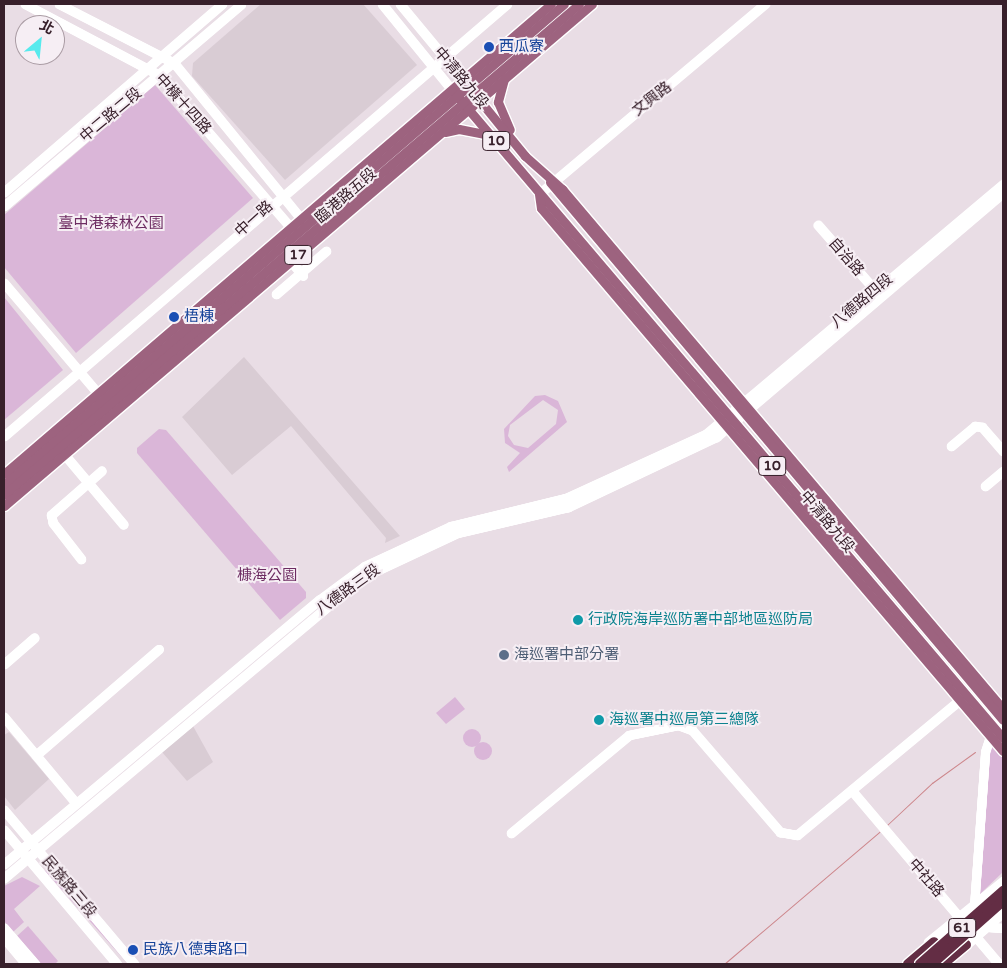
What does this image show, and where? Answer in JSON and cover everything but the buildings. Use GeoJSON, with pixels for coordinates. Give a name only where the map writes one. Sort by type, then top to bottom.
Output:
{"type":"FeatureCollection","features":[{"type":"Feature","properties":{"kind":"highway","name":"61"},"geometry":{"type":"LineString","coordinates":[[920,964],[1003,891]]}},
{"type":"Feature","properties":{"kind":"highway","name":"61"},"geometry":{"type":"LineString","coordinates":[[932,964],[1003,901]]}},
{"type":"Feature","properties":{"kind":"highway"},"geometry":{"type":"LineString","coordinates":[[908,964],[934,942]]}},
{"type":"Feature","properties":{"kind":"highway"},"geometry":{"type":"LineString","coordinates":[[943,964],[966,944]]}},
{"type":"Feature","properties":{"kind":"main road","name":"臨港路五段"},"geometry":{"type":"LineString","coordinates":[[4,495],[106,402],[300,238],[551,4]]}},
{"type":"Feature","properties":{"kind":"main road","name":"臨港路五段"},"geometry":{"type":"LineString","coordinates":[[465,83],[564,4]]}},
{"type":"Feature","properties":{"kind":"main road","name":"臨港路五段"},"geometry":{"type":"LineString","coordinates":[[477,98],[579,4]]}},
{"type":"Feature","properties":{"kind":"main road","name":"臨港路五段"},"geometry":{"type":"LineString","coordinates":[[4,485],[106,402],[310,229],[506,75],[592,4]]}},
{"type":"Feature","properties":{"kind":"main road"},"geometry":{"type":"LineString","coordinates":[[506,75],[499,110],[525,156]]}},
{"type":"Feature","properties":{"kind":"main road","name":"中清路九段"},"geometry":{"type":"LineString","coordinates":[[465,83],[1003,717]]}},
{"type":"Feature","properties":{"kind":"main road","name":"中清路九段"},"geometry":{"type":"LineString","coordinates":[[454,93],[467,106],[960,699],[992,731],[1003,738]]}},
{"type":"Feature","properties":{"kind":"main road","name":"臨港路五段"},"geometry":{"type":"LineString","coordinates":[[310,229],[440,133],[467,106]]}},
{"type":"Feature","properties":{"kind":"main road"},"geometry":{"type":"LineString","coordinates":[[440,133],[459,129],[491,135]]}},
{"type":"Feature","properties":{"kind":"main road","name":"臨港路五段"},"geometry":{"type":"LineString","coordinates":[[4,506],[64,454],[106,402]]}},
{"type":"Feature","properties":{"kind":"main road","name":"臨港路五段"},"geometry":{"type":"LineString","coordinates":[[4,474],[106,402]]}},
{"type":"Feature","properties":{"kind":"main road","name":"中清路九段"},"geometry":{"type":"LineString","coordinates":[[728,421],[992,731],[1003,751]]}},
{"type":"Feature","properties":{"kind":"street","name":"中橫十四路"},"geometry":{"type":"LineString","coordinates":[[25,4],[148,67],[159,75],[300,238]]}},
{"type":"Feature","properties":{"kind":"street","name":"中橫十四路"},"geometry":{"type":"LineString","coordinates":[[59,4],[163,55],[174,63],[283,193],[310,229]]}},
{"type":"Feature","properties":{"kind":"street","name":"中二路二段"},"geometry":{"type":"LineString","coordinates":[[4,192],[222,4]]}},
{"type":"Feature","properties":{"kind":"street","name":"中二路二段"},"geometry":{"type":"LineString","coordinates":[[4,206],[241,4]]}},
{"type":"Feature","properties":{"kind":"street","name":"中清路九段"},"geometry":{"type":"LineString","coordinates":[[382,4],[436,68],[454,93]]}},
{"type":"Feature","properties":{"kind":"street","name":"中清路九段"},"geometry":{"type":"LineString","coordinates":[[400,4],[465,83]]}},
{"type":"Feature","properties":{"kind":"street","name":"中一路"},"geometry":{"type":"LineString","coordinates":[[4,436],[270,204],[436,68],[506,4]]}},
{"type":"Feature","properties":{"kind":"street","name":"文興路"},"geometry":{"type":"LineString","coordinates":[[539,194],[550,182],[765,4]]}},
{"type":"Feature","properties":{"kind":"street","name":"八德路四段"},"geometry":{"type":"LineString","coordinates":[[728,421],[1003,184]]}},
{"type":"Feature","properties":{"kind":"street","name":"八德路四段"},"geometry":{"type":"LineString","coordinates":[[823,338],[875,290],[975,209],[1003,193]]}},
{"type":"Feature","properties":{"kind":"street","name":"自治路"},"geometry":{"type":"LineString","coordinates":[[818,225],[875,290]]}},
{"type":"Feature","properties":{"kind":"street"},"geometry":{"type":"LineString","coordinates":[[276,294],[302,275],[326,251]]}},
{"type":"Feature","properties":{"kind":"street"},"geometry":{"type":"LineString","coordinates":[[283,252],[302,275]]}},
{"type":"Feature","properties":{"kind":"street"},"geometry":{"type":"LineString","coordinates":[[4,283],[106,402]]}},
{"type":"Feature","properties":{"kind":"street","name":"八德路三段"},"geometry":{"type":"LineString","coordinates":[[4,864],[365,566],[430,534],[566,498],[687,445],[728,421]]}},
{"type":"Feature","properties":{"kind":"street","name":"八德路三段"},"geometry":{"type":"LineString","coordinates":[[4,878],[321,603],[361,578],[424,545],[568,507],[687,453],[728,421]]}},
{"type":"Feature","properties":{"kind":"street"},"geometry":{"type":"LineString","coordinates":[[951,446],[975,426],[982,427],[1003,451]]}},
{"type":"Feature","properties":{"kind":"street"},"geometry":{"type":"LineString","coordinates":[[64,454],[124,524]]}},
{"type":"Feature","properties":{"kind":"street"},"geometry":{"type":"LineString","coordinates":[[81,559],[51,517],[101,471]]}},
{"type":"Feature","properties":{"kind":"street"},"geometry":{"type":"LineString","coordinates":[[985,486],[1003,471]]}},
{"type":"Feature","properties":{"kind":"street"},"geometry":{"type":"LineString","coordinates":[[566,498],[568,507]]}},
{"type":"Feature","properties":{"kind":"street"},"geometry":{"type":"LineString","coordinates":[[4,664],[34,638]]}},
{"type":"Feature","properties":{"kind":"street"},"geometry":{"type":"LineString","coordinates":[[36,756],[159,649]]}},
{"type":"Feature","properties":{"kind":"street"},"geometry":{"type":"LineString","coordinates":[[511,833],[629,735],[678,725],[692,730],[786,836],[797,835],[853,792],[960,699]]}},
{"type":"Feature","properties":{"kind":"street"},"geometry":{"type":"LineString","coordinates":[[4,717],[76,803]]}},
{"type":"Feature","properties":{"kind":"street"},"geometry":{"type":"LineString","coordinates":[[974,907],[985,752],[992,731],[1003,717]]}},
{"type":"Feature","properties":{"kind":"street","name":"中社路"},"geometry":{"type":"LineString","coordinates":[[853,792],[1000,964]]}},
{"type":"Feature","properties":{"kind":"street","name":"民族路三段"},"geometry":{"type":"LineString","coordinates":[[4,810],[134,964]]}},
{"type":"Feature","properties":{"kind":"street","name":"民族路三段"},"geometry":{"type":"LineString","coordinates":[[4,830],[117,964]]}},
{"type":"Feature","properties":{"kind":"street"},"geometry":{"type":"LineString","coordinates":[[934,942],[1003,881]]}},
{"type":"Feature","properties":{"kind":"street"},"geometry":{"type":"LineString","coordinates":[[949,964],[1003,912]]}},
{"type":"Feature","properties":{"kind":"street"},"geometry":{"type":"LineString","coordinates":[[902,964],[954,925]]}},
{"type":"Feature","properties":{"kind":"street"},"geometry":{"type":"LineString","coordinates":[[914,964],[954,925]]}},
{"type":"Feature","properties":{"kind":"street"},"geometry":{"type":"LineString","coordinates":[[4,928],[29,963]]}},
{"type":"Feature","properties":{"kind":"street"},"geometry":{"type":"LineString","coordinates":[[986,928],[1003,928]]}},
{"type":"Feature","properties":{"kind":"street"},"geometry":{"type":"LineString","coordinates":[[966,944],[976,937]]}},
{"type":"Feature","properties":{"kind":"street"},"geometry":{"type":"LineString","coordinates":[[938,964],[976,937]]}},
{"type":"Feature","properties":{"kind":"street"},"geometry":{"type":"LineString","coordinates":[[4,938],[29,963]]}},
{"type":"Feature","properties":{"kind":"shaded area"},"geometry":{"type":"Polygon","coordinates":[[[261,4],[363,4],[417,65],[285,180],[192,76],[193,63],[261,4]]]}},
{"type":"Feature","properties":{"kind":"shaded area"},"geometry":{"type":"Polygon","coordinates":[[[244,357],[400,536],[385,543],[386,538],[291,426],[232,475],[182,417],[244,357]]]}},
{"type":"Feature","properties":{"kind":"shaded area"},"geometry":{"type":"Polygon","coordinates":[[[193,726],[213,762],[187,781],[162,752],[193,726]]]}},
{"type":"Feature","properties":{"kind":"shaded area"},"geometry":{"type":"Polygon","coordinates":[[[9,732],[49,779],[15,810],[4,796],[4,735],[9,732]]]}},
{"type":"Feature","properties":{"kind":"green space","name":"臺中港森林公園"},"geometry":{"type":"Polygon","coordinates":[[[155,85],[253,198],[76,353],[4,267],[4,215],[155,85]]]}},
{"type":"Feature","properties":{"kind":"green space"},"geometry":{"type":"Polygon","coordinates":[[[4,297],[63,370],[4,420],[4,297]]]}},
{"type":"Feature","properties":{"kind":"green space"},"geometry":{"type":"Polygon","coordinates":[[[545,395],[558,401],[567,422],[509,472],[507,467],[520,453],[505,443],[504,429],[535,396],[545,395]],[[543,400],[510,425],[508,436],[514,445],[528,448],[556,424],[558,410],[543,400]]]}},
{"type":"Feature","properties":{"kind":"green space","name":"槺海公園"},"geometry":{"type":"Polygon","coordinates":[[[159,429],[166,430],[306,592],[306,598],[280,620],[137,453],[137,448],[159,429]]]}},
{"type":"Feature","properties":{"kind":"green space"},"geometry":{"type":"Polygon","coordinates":[[[455,697],[465,709],[446,724],[436,713],[455,697]]]}},
{"type":"Feature","properties":{"kind":"green space"},"geometry":{"type":"Polygon","coordinates":[[[472,729],[478,732],[481,738],[478,744],[472,747],[466,744],[463,738],[466,732],[472,729]]]}},
{"type":"Feature","properties":{"kind":"green space"},"geometry":{"type":"Polygon","coordinates":[[[990,739],[1003,755],[1003,872],[979,895],[990,739]]]}},
{"type":"Feature","properties":{"kind":"green space"},"geometry":{"type":"Polygon","coordinates":[[[483,742],[489,745],[492,751],[489,757],[483,760],[477,757],[474,751],[477,745],[483,742]]]}},
{"type":"Feature","properties":{"kind":"green space"},"geometry":{"type":"Polygon","coordinates":[[[48,869],[128,964],[45,871],[48,869]]]}},
{"type":"Feature","properties":{"kind":"green space"},"geometry":{"type":"Polygon","coordinates":[[[22,877],[40,886],[14,909],[24,922],[13,932],[4,921],[4,886],[22,877]]]}},
{"type":"Feature","properties":{"kind":"green space"},"geometry":{"type":"Polygon","coordinates":[[[28,926],[58,961],[55,964],[41,964],[17,936],[28,926]]]}},
{"type":"Feature","properties":{"kind":"waterway"},"geometry":{"type":"LineString","coordinates":[[887,825],[932,783],[975,752]]}},
{"type":"Feature","properties":{"kind":"waterway"},"geometry":{"type":"LineString","coordinates":[[724,964],[879,832]]}},
{"type":"Feature","properties":{"kind":"place","name":"西瓜寮"},"geometry":{"type":"Point","coordinates":[489,47]}},
{"type":"Feature","properties":{"kind":"place","name":"梧棟"},"geometry":{"type":"Point","coordinates":[174,317]}},
{"type":"Feature","properties":{"kind":"place","name":"行政院海岸巡防署中部地區巡防局"},"geometry":{"type":"Point","coordinates":[578,620]}},
{"type":"Feature","properties":{"kind":"place","name":"海巡署中部分署"},"geometry":{"type":"Point","coordinates":[504,655]}},
{"type":"Feature","properties":{"kind":"place","name":"海巡署中巡局第三總隊"},"geometry":{"type":"Point","coordinates":[599,720]}},
{"type":"Feature","properties":{"kind":"place","name":"民族八德東路口"},"geometry":{"type":"Point","coordinates":[133,950]}}]}
